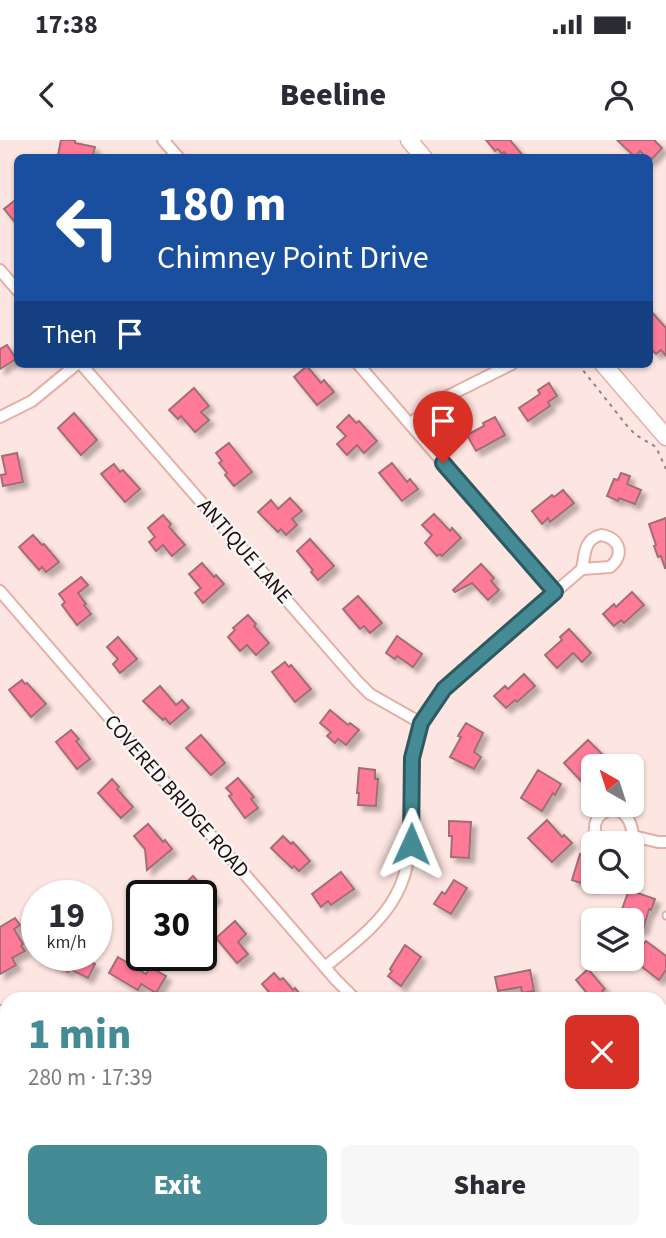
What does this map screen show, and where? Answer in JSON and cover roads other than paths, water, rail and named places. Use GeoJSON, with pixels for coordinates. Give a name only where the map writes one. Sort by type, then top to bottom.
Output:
{"type":"FeatureCollection","features":[{"type":"Feature","properties":{"kind":"street"},"geometry":{"type":"LineString","coordinates":[[163,140],[175,154]]}},
{"type":"Feature","properties":{"kind":"street"},"geometry":{"type":"LineString","coordinates":[[409,140],[421,154]]}},
{"type":"Feature","properties":{"kind":"street"},"geometry":{"type":"LineString","coordinates":[[0,271],[14,287]]}},
{"type":"Feature","properties":{"kind":"street"},"geometry":{"type":"LineString","coordinates":[[0,417],[32,401],[74,368]]}},
{"type":"Feature","properties":{"kind":"street","name":"ANTIQUE LANE"},"geometry":{"type":"LineString","coordinates":[[83,368],[357,681],[370,694],[421,723]]}},
{"type":"Feature","properties":{"kind":"street"},"geometry":{"type":"LineString","coordinates":[[361,368],[555,592]]}},
{"type":"Feature","properties":{"kind":"street"},"geometry":{"type":"LineString","coordinates":[[410,424],[448,396],[504,368]]}},
{"type":"Feature","properties":{"kind":"street"},"geometry":{"type":"LineString","coordinates":[[606,368],[666,437]]}},
{"type":"Feature","properties":{"kind":"street"},"geometry":{"type":"LineString","coordinates":[[325,967],[379,919],[396,895],[402,881],[411,844],[412,758],[421,723],[444,689],[582,569]]}},
{"type":"Feature","properties":{"kind":"street","name":"COVERED BRIDGE ROAD"},"geometry":{"type":"LineString","coordinates":[[0,591],[348,992]]}},
{"type":"Feature","properties":{"kind":"street"},"geometry":{"type":"LineString","coordinates":[[595,831],[594,825],[600,814],[612,809],[628,817],[631,823],[630,831]]}},
{"type":"Feature","properties":{"kind":"street"},"geometry":{"type":"LineString","coordinates":[[644,841],[666,842]]}}]}
